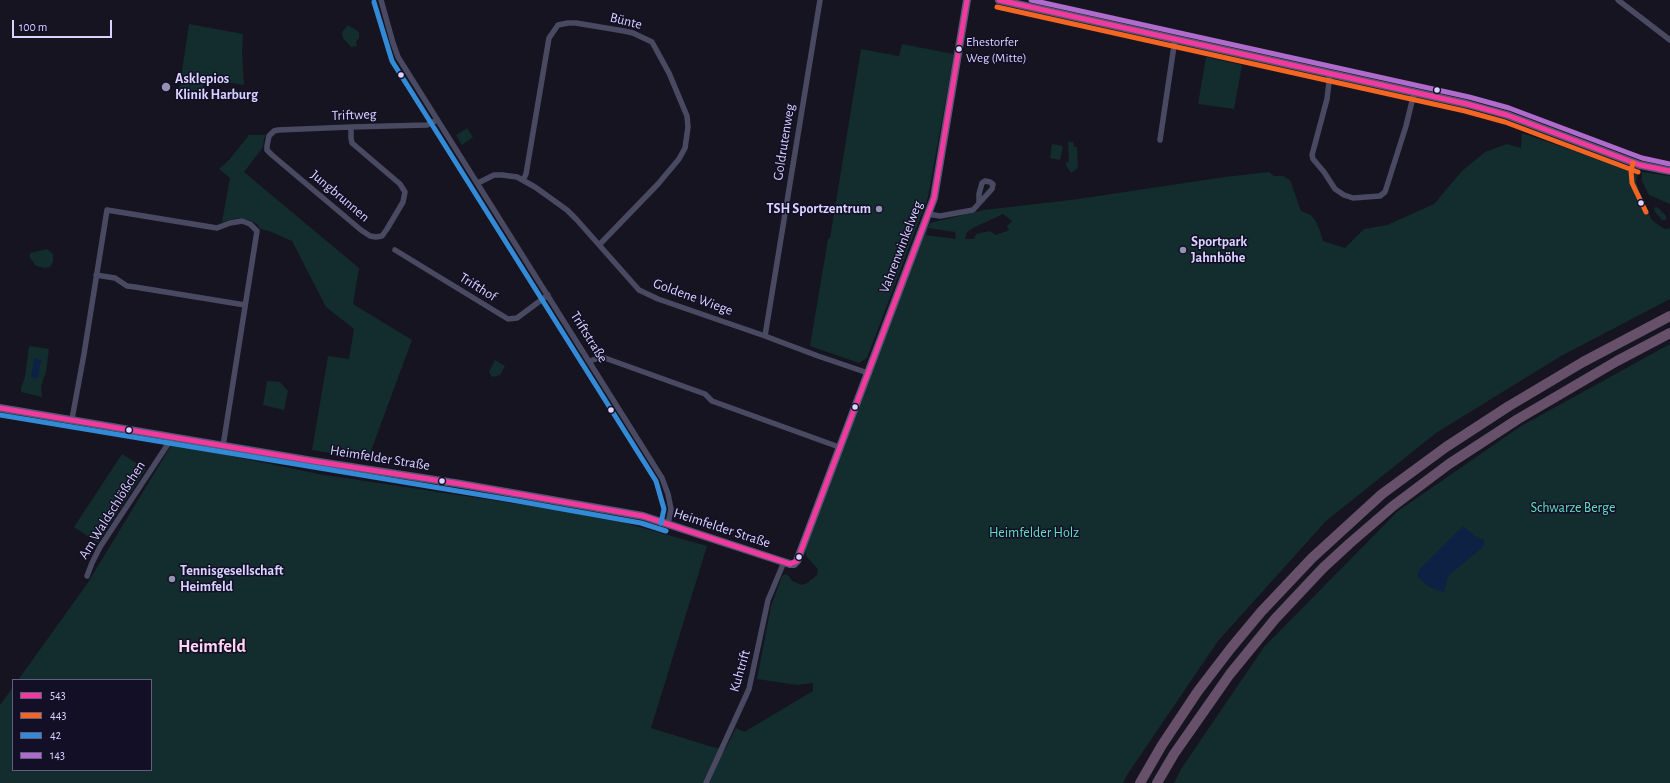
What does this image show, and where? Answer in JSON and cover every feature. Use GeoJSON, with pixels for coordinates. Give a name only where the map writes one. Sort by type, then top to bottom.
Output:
{"type":"FeatureCollection","features":[{"type":"Feature","properties":{"kind":"highway"},"geometry":{"type":"LineString","coordinates":[[1140,783],[1162,745],[1198,691],[1246,630],[1312,558],[1382,494],[1446,447],[1509,406],[1583,362],[1670,316]]}},
{"type":"Feature","properties":{"kind":"highway"},"geometry":{"type":"LineString","coordinates":[[1157,783],[1174,754],[1230,674],[1275,619],[1322,568],[1349,544],[1393,506],[1455,460],[1518,419],[1670,333]]}},
{"type":"Feature","properties":{"kind":"street","name":"Triftstraße"},"geometry":{"type":"LineString","coordinates":[[381,0],[392,43],[398,56],[662,478],[668,494],[671,509],[668,524]]}},
{"type":"Feature","properties":{"kind":"street","name":"Goldrutenweg"},"geometry":{"type":"LineString","coordinates":[[765,336],[820,0]]}},
{"type":"Feature","properties":{"kind":"street","name":"Vahrenwinkelweg"},"geometry":{"type":"LineString","coordinates":[[797,561],[934,198],[967,0]]}},
{"type":"Feature","properties":{"kind":"street"},"geometry":{"type":"LineString","coordinates":[[999,0],[1455,101],[1498,112],[1640,165],[1670,171]]}},
{"type":"Feature","properties":{"kind":"street"},"geometry":{"type":"LineString","coordinates":[[1618,0],[1670,40]]}},
{"type":"Feature","properties":{"kind":"street","name":"Bünte"},"geometry":{"type":"LineString","coordinates":[[523,180],[526,174],[549,38],[558,25],[576,23],[633,32],[652,42],[669,73],[687,116],[688,127],[685,148],[679,159],[658,184],[600,244]]}},
{"type":"Feature","properties":{"kind":"street"},"geometry":{"type":"LineString","coordinates":[[1160,140],[1175,39]]}},
{"type":"Feature","properties":{"kind":"street"},"geometry":{"type":"LineString","coordinates":[[1330,74],[1327,99],[1312,155],[1313,159],[1335,189],[1344,195],[1353,198],[1380,196],[1384,192],[1403,136],[1414,93]]}},
{"type":"Feature","properties":{"kind":"street","name":"Triftweg"},"geometry":{"type":"LineString","coordinates":[[271,133],[278,130],[427,125],[437,120]]}},
{"type":"Feature","properties":{"kind":"street","name":"Jungbrunnen"},"geometry":{"type":"LineString","coordinates":[[271,133],[266,146],[267,150],[272,155],[361,230],[370,236],[382,236],[403,202],[404,192],[400,184],[352,143],[350,127]]}},
{"type":"Feature","properties":{"kind":"street","name":"Goldene Wiege"},"geometry":{"type":"LineString","coordinates":[[478,183],[490,176],[498,174],[512,176],[535,187],[566,210],[600,244],[639,290],[658,299],[868,373]]}},
{"type":"Feature","properties":{"kind":"street"},"geometry":{"type":"LineString","coordinates":[[928,214],[940,216],[973,210],[979,202]]}},
{"type":"Feature","properties":{"kind":"street"},"geometry":{"type":"LineString","coordinates":[[72,419],[107,210],[218,228],[230,222],[242,221],[250,224],[257,231],[244,305],[223,446]]}},
{"type":"Feature","properties":{"kind":"street","name":"Trifthof"},"geometry":{"type":"LineString","coordinates":[[395,250],[508,318],[517,318],[548,295]]}},
{"type":"Feature","properties":{"kind":"street"},"geometry":{"type":"LineString","coordinates":[[96,275],[115,278],[127,286],[244,305]]}},
{"type":"Feature","properties":{"kind":"street"},"geometry":{"type":"LineString","coordinates":[[590,361],[602,357],[705,394],[712,401],[840,447]]}},
{"type":"Feature","properties":{"kind":"street","name":"Heimfelder Straße"},"geometry":{"type":"LineString","coordinates":[[0,408],[72,419],[223,446],[528,495],[643,516],[784,562],[792,564],[797,561]]}},
{"type":"Feature","properties":{"kind":"street","name":"Am Waldschlößchen"},"geometry":{"type":"LineString","coordinates":[[88,576],[100,546],[168,444],[169,436]]}},
{"type":"Feature","properties":{"kind":"street","name":"Kuhtrift"},"geometry":{"type":"LineString","coordinates":[[706,783],[750,689],[768,600],[784,562]]}},
{"type":"Feature","properties":{"kind":"green space"},"geometry":{"type":"Polygon","coordinates":[[[189,24],[243,34],[242,52],[244,85],[205,78],[203,90],[179,91],[189,24]]]}},
{"type":"Feature","properties":{"kind":"green space"},"geometry":{"type":"Polygon","coordinates":[[[348,25],[359,32],[359,39],[356,42],[357,46],[351,47],[343,38],[342,32],[348,25]]]}},
{"type":"Feature","properties":{"kind":"green space","name":"TSH Sportzentrum"},"geometry":{"type":"Polygon","coordinates":[[[902,44],[954,54],[928,197],[867,358],[859,363],[810,346],[828,239],[830,238],[861,49],[899,56],[902,44]]]}},
{"type":"Feature","properties":{"kind":"green space"},"geometry":{"type":"Polygon","coordinates":[[[1206,57],[1242,65],[1234,109],[1198,104],[1206,57]]]}},
{"type":"Feature","properties":{"kind":"green space"},"geometry":{"type":"Polygon","coordinates":[[[467,128],[473,137],[462,145],[456,135],[467,128]]]}},
{"type":"Feature","properties":{"kind":"green space","name":"Heimfelder Holz"},"geometry":{"type":"Polygon","coordinates":[[[1522,133],[1633,171],[1634,173],[1638,172],[1636,182],[1652,220],[1661,227],[1666,229],[1670,228],[1670,299],[1561,356],[1436,433],[1326,521],[1218,641],[1123,783],[0,783],[0,705],[12,688],[12,771],[152,771],[152,679],[19,679],[87,584],[172,444],[319,474],[604,517],[707,546],[651,728],[725,750],[736,728],[744,732],[813,691],[813,683],[797,685],[757,679],[771,606],[782,576],[785,574],[789,576],[792,581],[802,585],[817,575],[818,569],[806,556],[805,549],[924,233],[930,223],[984,210],[1071,200],[1225,177],[1269,172],[1274,176],[1283,176],[1290,180],[1301,211],[1311,215],[1315,220],[1323,241],[1345,248],[1364,229],[1387,225],[1434,204],[1462,171],[1485,152],[1507,144],[1521,148],[1522,133]],[[1003,214],[973,228],[967,232],[965,239],[974,239],[976,234],[990,231],[996,235],[1009,230],[1007,226],[1012,221],[1003,214]],[[928,228],[926,235],[956,239],[955,232],[928,228]]]}},
{"type":"Feature","properties":{"kind":"green space"},"geometry":{"type":"Polygon","coordinates":[[[249,135],[266,135],[263,147],[244,172],[359,268],[353,304],[412,340],[368,459],[312,450],[328,356],[349,359],[354,329],[326,307],[292,241],[269,231],[260,229],[257,224],[249,220],[238,218],[222,222],[230,178],[219,169],[229,160],[249,135]]]}},
{"type":"Feature","properties":{"kind":"green space"},"geometry":{"type":"Polygon","coordinates":[[[1068,142],[1073,142],[1074,147],[1077,147],[1078,168],[1071,173],[1065,164],[1069,161],[1068,142]]]}},
{"type":"Feature","properties":{"kind":"green space"},"geometry":{"type":"Polygon","coordinates":[[[1052,144],[1063,146],[1060,160],[1050,158],[1052,144]]]}},
{"type":"Feature","properties":{"kind":"green space"},"geometry":{"type":"Polygon","coordinates":[[[1642,172],[1670,176],[1670,204],[1649,195],[1642,181],[1642,172]]]}},
{"type":"Feature","properties":{"kind":"green space"},"geometry":{"type":"Polygon","coordinates":[[[1656,207],[1666,216],[1666,220],[1662,220],[1655,212],[1654,208],[1656,207]]]}},
{"type":"Feature","properties":{"kind":"green space"},"geometry":{"type":"Polygon","coordinates":[[[47,249],[53,254],[53,262],[50,267],[45,268],[36,266],[30,258],[30,253],[47,249]]]}},
{"type":"Feature","properties":{"kind":"green space","name":"Schwarze Berge"},"geometry":{"type":"Polygon","coordinates":[[[1670,344],[1670,783],[1174,783],[1181,769],[1264,647],[1398,511],[1521,426],[1670,344]]]}},
{"type":"Feature","properties":{"kind":"green space"},"geometry":{"type":"Polygon","coordinates":[[[29,346],[49,349],[46,372],[41,386],[42,397],[21,392],[25,377],[29,346]]]}},
{"type":"Feature","properties":{"kind":"green space"},"geometry":{"type":"Polygon","coordinates":[[[495,360],[505,366],[500,375],[493,377],[489,372],[495,360]]]}},
{"type":"Feature","properties":{"kind":"green space"},"geometry":{"type":"Polygon","coordinates":[[[267,381],[280,382],[288,391],[284,410],[263,405],[267,381]]]}},
{"type":"Feature","properties":{"kind":"green space"},"geometry":{"type":"Polygon","coordinates":[[[122,454],[146,469],[98,543],[74,527],[122,454]]]}},
{"type":"Feature","properties":{"kind":"water"},"geometry":{"type":"Polygon","coordinates":[[[34,358],[41,360],[38,378],[31,377],[34,358]]]}},
{"type":"Feature","properties":{"kind":"water"},"geometry":{"type":"Polygon","coordinates":[[[1463,526],[1475,536],[1484,540],[1484,546],[1448,576],[1444,592],[1429,587],[1417,576],[1420,569],[1463,526]]]}},
{"type":"Feature","properties":{"kind":"transit line","name":"543"},"geometry":{"type":"LineString","coordinates":[[797,561],[934,198],[967,0]]}},
{"type":"Feature","properties":{"kind":"transit line","name":"543"},"geometry":{"type":"LineString","coordinates":[[999,0],[1467,104],[1507,115],[1640,165],[1670,171]]}},
{"type":"Feature","properties":{"kind":"transit line","name":"143"},"geometry":{"type":"LineString","coordinates":[[1031,0],[1469,97],[1509,108],[1642,158],[1670,164]]}},
{"type":"Feature","properties":{"kind":"transit line","name":"42"},"geometry":{"type":"LineString","coordinates":[[374,2],[392,61],[656,481],[664,509],[661,523]]}},
{"type":"Feature","properties":{"kind":"transit line","name":"443"},"geometry":{"type":"LineString","coordinates":[[997,7],[1465,111],[1505,122],[1638,172]]}},
{"type":"Feature","properties":{"kind":"transit line","name":"443"},"geometry":{"type":"LineString","coordinates":[[1633,163],[1631,171],[1632,183],[1646,212]]}},
{"type":"Feature","properties":{"kind":"transit line","name":"543"},"geometry":{"type":"LineString","coordinates":[[0,408],[313,461],[461,484],[643,516],[790,564],[797,561]]}},
{"type":"Feature","properties":{"kind":"transit line","name":"42"},"geometry":{"type":"LineString","coordinates":[[0,415],[512,500],[641,523],[666,531]]}},
{"type":"Feature","properties":{"kind":"place","name":"Ehestorfer Weg (Mitte)"},"geometry":{"type":"Point","coordinates":[959,49]}},
{"type":"Feature","properties":{"kind":"place","name":"Asklepios Klinik Harburg"},"geometry":{"type":"Point","coordinates":[166,87]}},
{"type":"Feature","properties":{"kind":"place","name":"TSH Sportzentrum"},"geometry":{"type":"Point","coordinates":[879,209]}},
{"type":"Feature","properties":{"kind":"place","name":"Sportpark Jahnhöhe"},"geometry":{"type":"Point","coordinates":[1183,250]}},
{"type":"Feature","properties":{"kind":"place","name":"Tennisgesellschaft Heimfeld"},"geometry":{"type":"Point","coordinates":[172,579]}},
{"type":"Feature","properties":{"kind":"district","name":"Heimfeld"},"geometry":{"type":"Point","coordinates":[212,647]}}]}
